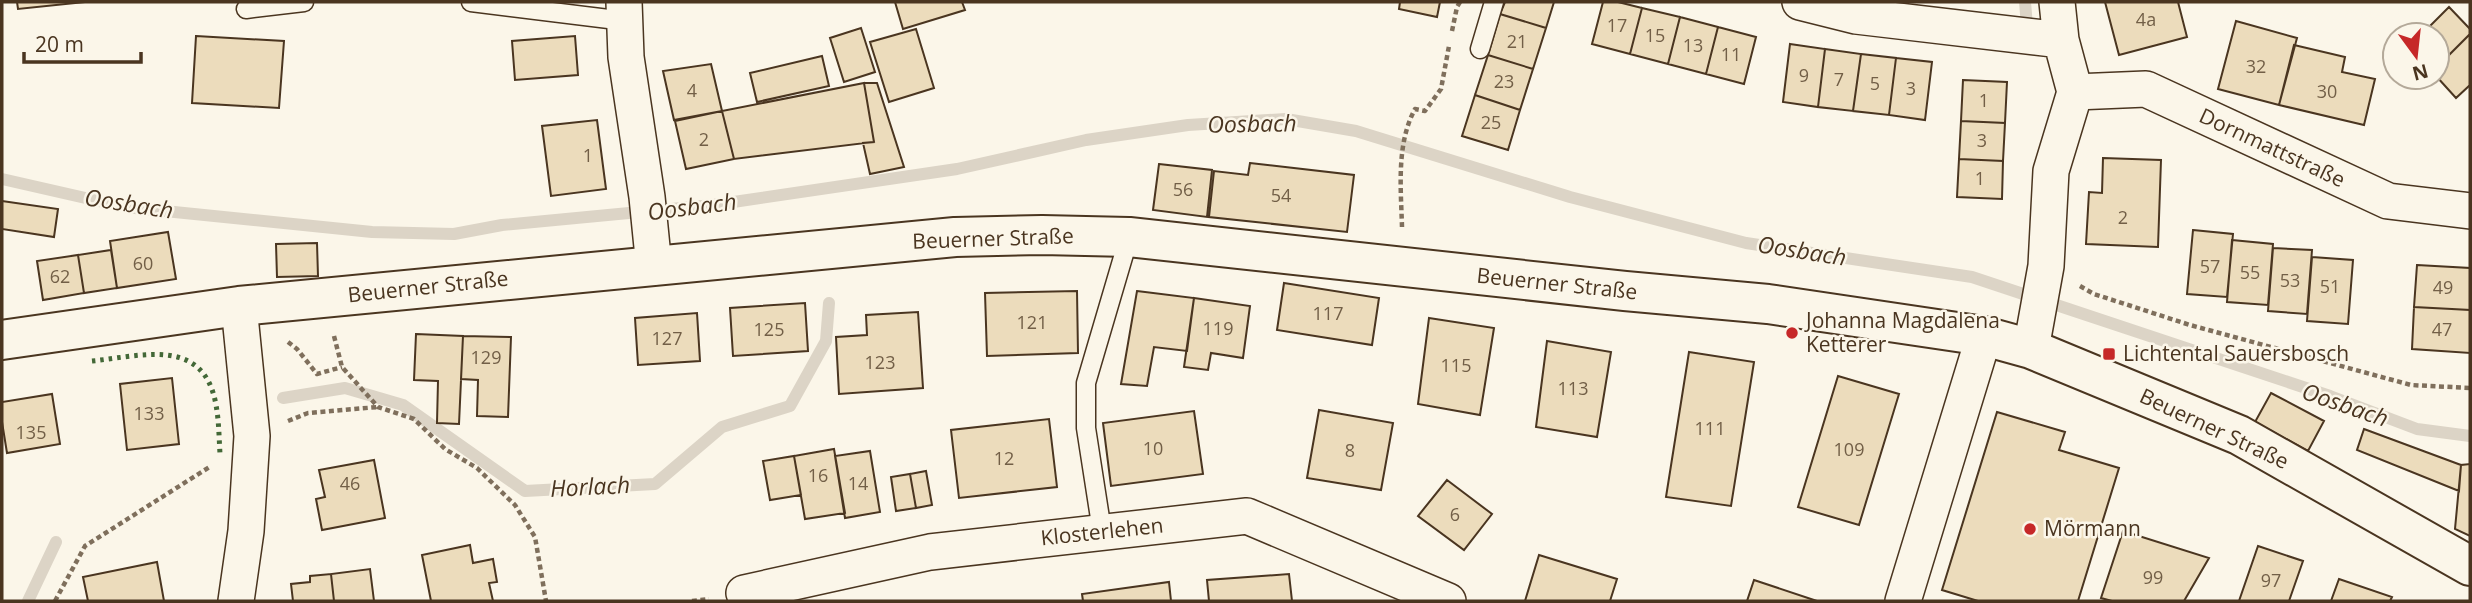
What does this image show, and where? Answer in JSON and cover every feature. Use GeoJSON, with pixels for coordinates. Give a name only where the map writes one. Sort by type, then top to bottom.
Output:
{"type":"FeatureCollection","features":[{"type":"Feature","properties":{"kind":"main road","name":"Beuerner Straße"},"geometry":{"type":"LineString","coordinates":[[2,340],[239,306],[653,253],[955,237],[1129,237],[1768,304],[1983,336],[2034,332],[2239,436],[2470,566]]}},
{"type":"Feature","properties":{"kind":"street"},"geometry":{"type":"LineString","coordinates":[[1800,2],[1856,16],[2061,40]]}},
{"type":"Feature","properties":{"kind":"street"},"geometry":{"type":"LineString","coordinates":[[2034,332],[2045,270],[2051,171],[2075,92],[2061,40],[2057,2]]}},
{"type":"Feature","properties":{"kind":"street"},"geometry":{"type":"LineString","coordinates":[[624,11],[626,57],[653,253]]}},
{"type":"Feature","properties":{"kind":"street","name":"Dornmattstraße"},"geometry":{"type":"LineString","coordinates":[[2075,92],[2146,89],[2388,201],[2470,211]]}},
{"type":"Feature","properties":{"kind":"street"},"geometry":{"type":"LineString","coordinates":[[236,601],[246,531],[252,436],[239,306]]}},
{"type":"Feature","properties":{"kind":"street"},"geometry":{"type":"LineString","coordinates":[[1903,601],[1983,336]]}},
{"type":"Feature","properties":{"kind":"street","name":"Klosterlehen"},"geometry":{"type":"LineString","coordinates":[[744,593],[930,552],[1247,516],[1448,601]]}},
{"type":"Feature","properties":{"kind":"lane"},"geometry":{"type":"LineString","coordinates":[[246,9],[304,2]]}},
{"type":"Feature","properties":{"kind":"lane"},"geometry":{"type":"LineString","coordinates":[[471,2],[624,11]]}},
{"type":"Feature","properties":{"kind":"lane"},"geometry":{"type":"LineString","coordinates":[[1479,49],[1494,2]]}},
{"type":"Feature","properties":{"kind":"lane"},"geometry":{"type":"LineString","coordinates":[[1102,531],[1086,428],[1086,383],[1129,237]]}},
{"type":"Feature","properties":{"kind":"path"},"geometry":{"type":"LineString","coordinates":[[1401,267],[1400,171],[1410,118],[1415,109],[1424,111],[1441,89],[1460,2]]}},
{"type":"Feature","properties":{"kind":"path"},"geometry":{"type":"LineString","coordinates":[[2045,270],[2094,294],[2190,325],[2411,384],[2470,388]]}},
{"type":"Feature","properties":{"kind":"path"},"geometry":{"type":"LineString","coordinates":[[317,374],[342,367],[378,407]]}},
{"type":"Feature","properties":{"kind":"path"},"geometry":{"type":"LineString","coordinates":[[55,601],[85,546],[218,461],[252,436],[308,413],[378,407],[414,419],[445,449],[477,468],[515,505],[535,537],[545,601]]}},
{"type":"Feature","properties":{"kind":"building"},"geometry":{"type":"Polygon","coordinates":[[[17,2],[85,2],[18,9],[17,2]]]}},
{"type":"Feature","properties":{"kind":"building"},"geometry":{"type":"Polygon","coordinates":[[[895,2],[962,2],[965,10],[903,29],[895,2]]]}},
{"type":"Feature","properties":{"kind":"building"},"geometry":{"type":"Polygon","coordinates":[[[1400,2],[1440,2],[1437,17],[1399,9],[1400,2]]]}},
{"type":"Feature","properties":{"kind":"building"},"geometry":{"type":"Polygon","coordinates":[[[1505,2],[1554,2],[1546,28],[1500,14],[1505,2]]]}},
{"type":"Feature","properties":{"kind":"building"},"geometry":{"type":"Polygon","coordinates":[[[1603,2],[1618,2],[1642,8],[1630,54],[1592,44],[1603,2]]]}},
{"type":"Feature","properties":{"kind":"building"},"geometry":{"type":"Polygon","coordinates":[[[2105,2],[2178,2],[2187,37],[2119,55],[2105,2]]]}},
{"type":"Feature","properties":{"kind":"building"},"geometry":{"type":"Polygon","coordinates":[[[2449,7],[2470,29],[2470,34],[2451,53],[2451,21],[2435,21],[2449,7]]]}},
{"type":"Feature","properties":{"kind":"building"},"geometry":{"type":"Polygon","coordinates":[[[1642,8],[1680,17],[1668,64],[1630,54],[1642,8]]]}},
{"type":"Feature","properties":{"kind":"building"},"geometry":{"type":"Polygon","coordinates":[[[1500,14],[1546,28],[1533,69],[1488,55],[1500,14]]]}},
{"type":"Feature","properties":{"kind":"building"},"geometry":{"type":"Polygon","coordinates":[[[1680,17],[1718,27],[1706,74],[1668,64],[1680,17]]]}},
{"type":"Feature","properties":{"kind":"building"},"geometry":{"type":"Polygon","coordinates":[[[2236,21],[2297,38],[2279,105],[2218,89],[2236,21]]]}},
{"type":"Feature","properties":{"kind":"building"},"geometry":{"type":"Polygon","coordinates":[[[1718,27],[1756,37],[1744,84],[1706,74],[1718,27]]]}},
{"type":"Feature","properties":{"kind":"building"},"geometry":{"type":"Polygon","coordinates":[[[861,28],[875,72],[844,82],[830,38],[861,28]]]}},
{"type":"Feature","properties":{"kind":"building"},"geometry":{"type":"Polygon","coordinates":[[[916,29],[934,88],[889,102],[870,42],[916,29]]]}},
{"type":"Feature","properties":{"kind":"building"},"geometry":{"type":"Polygon","coordinates":[[[2470,34],[2470,85],[2456,98],[2450,91],[2451,53],[2470,34]]]}},
{"type":"Feature","properties":{"kind":"building"},"geometry":{"type":"Polygon","coordinates":[[[196,36],[284,41],[279,108],[192,103],[196,36]]]}},
{"type":"Feature","properties":{"kind":"building"},"geometry":{"type":"Polygon","coordinates":[[[575,36],[578,75],[515,80],[512,41],[575,36]]]}},
{"type":"Feature","properties":{"kind":"building"},"geometry":{"type":"Polygon","coordinates":[[[1790,44],[1825,49],[1818,107],[1783,102],[1790,44]]]}},
{"type":"Feature","properties":{"kind":"building"},"geometry":{"type":"Polygon","coordinates":[[[2294,45],[2345,57],[2342,72],[2375,79],[2364,125],[2279,105],[2294,45]]]}},
{"type":"Feature","properties":{"kind":"building"},"geometry":{"type":"Polygon","coordinates":[[[1825,49],[1861,54],[1853,111],[1818,107],[1825,49]]]}},
{"type":"Feature","properties":{"kind":"building"},"geometry":{"type":"Polygon","coordinates":[[[1861,54],[1896,58],[1889,115],[1853,111],[1861,54]]]}},
{"type":"Feature","properties":{"kind":"building"},"geometry":{"type":"Polygon","coordinates":[[[1488,55],[1533,69],[1520,110],[1475,95],[1488,55]]]}},
{"type":"Feature","properties":{"kind":"building"},"geometry":{"type":"Polygon","coordinates":[[[822,56],[829,86],[757,102],[750,73],[822,56]]]}},
{"type":"Feature","properties":{"kind":"building"},"geometry":{"type":"Polygon","coordinates":[[[1896,58],[1932,62],[1925,120],[1889,115],[1896,58]]]}},
{"type":"Feature","properties":{"kind":"building"},"geometry":{"type":"Polygon","coordinates":[[[711,64],[722,111],[674,120],[663,71],[711,64]]]}},
{"type":"Feature","properties":{"kind":"building"},"geometry":{"type":"Polygon","coordinates":[[[1963,80],[2007,82],[2005,123],[1961,121],[1963,80]]]}},
{"type":"Feature","properties":{"kind":"building"},"geometry":{"type":"Polygon","coordinates":[[[864,83],[874,142],[734,159],[722,111],[864,83]]]}},
{"type":"Feature","properties":{"kind":"building"},"geometry":{"type":"Polygon","coordinates":[[[864,83],[877,83],[904,167],[870,174],[863,143],[874,142],[864,83]]]}},
{"type":"Feature","properties":{"kind":"building"},"geometry":{"type":"Polygon","coordinates":[[[1475,95],[1520,110],[1508,150],[1462,136],[1475,95]]]}},
{"type":"Feature","properties":{"kind":"building"},"geometry":{"type":"Polygon","coordinates":[[[722,111],[734,159],[686,169],[675,121],[722,111]]]}},
{"type":"Feature","properties":{"kind":"building"},"geometry":{"type":"Polygon","coordinates":[[[597,120],[606,189],[551,196],[542,126],[597,120]]]}},
{"type":"Feature","properties":{"kind":"building"},"geometry":{"type":"Polygon","coordinates":[[[1961,121],[2005,123],[2003,161],[1959,159],[1961,121]]]}},
{"type":"Feature","properties":{"kind":"building"},"geometry":{"type":"Polygon","coordinates":[[[2103,158],[2161,160],[2158,247],[2086,244],[2089,192],[2102,193],[2103,158]]]}},
{"type":"Feature","properties":{"kind":"building"},"geometry":{"type":"Polygon","coordinates":[[[1959,159],[2003,161],[2002,199],[1957,197],[1959,159]]]}},
{"type":"Feature","properties":{"kind":"building"},"geometry":{"type":"Polygon","coordinates":[[[1250,163],[1354,175],[1347,232],[1209,217],[1214,171],[1248,175],[1250,163]]]}},
{"type":"Feature","properties":{"kind":"building"},"geometry":{"type":"Polygon","coordinates":[[[1159,164],[1212,170],[1207,217],[1153,210],[1159,164]]]}},
{"type":"Feature","properties":{"kind":"building"},"geometry":{"type":"Polygon","coordinates":[[[2,201],[58,209],[54,237],[2,229],[2,201]]]}},
{"type":"Feature","properties":{"kind":"building"},"geometry":{"type":"Polygon","coordinates":[[[2193,230],[2233,234],[2227,297],[2187,294],[2193,230]]]}},
{"type":"Feature","properties":{"kind":"building"},"geometry":{"type":"Polygon","coordinates":[[[168,232],[176,279],[117,288],[110,241],[168,232]]]}},
{"type":"Feature","properties":{"kind":"building"},"geometry":{"type":"Polygon","coordinates":[[[2232,240],[2273,244],[2268,305],[2227,302],[2232,240]]]}},
{"type":"Feature","properties":{"kind":"building"},"geometry":{"type":"Polygon","coordinates":[[[317,243],[318,276],[277,277],[276,244],[317,243]]]}},
{"type":"Feature","properties":{"kind":"building"},"geometry":{"type":"Polygon","coordinates":[[[2273,248],[2312,250],[2307,314],[2268,311],[2273,248]]]}},
{"type":"Feature","properties":{"kind":"building"},"geometry":{"type":"Polygon","coordinates":[[[111,250],[117,288],[84,293],[78,255],[111,250]]]}},
{"type":"Feature","properties":{"kind":"building"},"geometry":{"type":"Polygon","coordinates":[[[78,255],[84,293],[43,300],[37,261],[78,255]]]}},
{"type":"Feature","properties":{"kind":"building"},"geometry":{"type":"Polygon","coordinates":[[[2312,257],[2353,260],[2348,324],[2307,321],[2312,257]]]}},
{"type":"Feature","properties":{"kind":"building"},"geometry":{"type":"Polygon","coordinates":[[[2417,265],[2470,268],[2470,310],[2414,307],[2417,265]]]}},
{"type":"Feature","properties":{"kind":"building"},"geometry":{"type":"Polygon","coordinates":[[[1284,283],[1379,298],[1372,345],[1277,330],[1284,283]]]}},
{"type":"Feature","properties":{"kind":"building"},"geometry":{"type":"Polygon","coordinates":[[[1077,291],[1078,353],[987,356],[985,293],[1077,291]]]}},
{"type":"Feature","properties":{"kind":"building"},"geometry":{"type":"Polygon","coordinates":[[[1137,291],[1194,298],[1187,351],[1154,347],[1147,386],[1121,384],[1137,291]]]}},
{"type":"Feature","properties":{"kind":"building"},"geometry":{"type":"Polygon","coordinates":[[[1194,298],[1250,306],[1243,358],[1211,353],[1208,370],[1184,367],[1194,298]]]}},
{"type":"Feature","properties":{"kind":"building"},"geometry":{"type":"Polygon","coordinates":[[[805,303],[808,351],[733,356],[730,308],[805,303]]]}},
{"type":"Feature","properties":{"kind":"building"},"geometry":{"type":"Polygon","coordinates":[[[2414,307],[2470,310],[2470,353],[2412,349],[2414,307]]]}},
{"type":"Feature","properties":{"kind":"building"},"geometry":{"type":"Polygon","coordinates":[[[918,312],[923,388],[839,394],[836,337],[867,335],[866,315],[918,312]]]}},
{"type":"Feature","properties":{"kind":"building"},"geometry":{"type":"Polygon","coordinates":[[[697,313],[700,361],[638,365],[635,318],[697,313]]]}},
{"type":"Feature","properties":{"kind":"building"},"geometry":{"type":"Polygon","coordinates":[[[1429,318],[1494,328],[1480,415],[1418,404],[1429,318]]]}},
{"type":"Feature","properties":{"kind":"building"},"geometry":{"type":"Polygon","coordinates":[[[416,334],[463,336],[459,424],[437,423],[438,381],[414,380],[416,334]]]}},
{"type":"Feature","properties":{"kind":"building"},"geometry":{"type":"Polygon","coordinates":[[[463,336],[511,337],[508,417],[477,416],[478,380],[461,379],[463,336]]]}},
{"type":"Feature","properties":{"kind":"building"},"geometry":{"type":"Polygon","coordinates":[[[1547,341],[1611,352],[1597,437],[1536,427],[1547,341]]]}},
{"type":"Feature","properties":{"kind":"building"},"geometry":{"type":"Polygon","coordinates":[[[1689,352],[1754,362],[1731,506],[1666,497],[1689,352]]]}},
{"type":"Feature","properties":{"kind":"building"},"geometry":{"type":"Polygon","coordinates":[[[1838,376],[1899,394],[1859,525],[1798,507],[1838,376]]]}},
{"type":"Feature","properties":{"kind":"building"},"geometry":{"type":"Polygon","coordinates":[[[172,378],[179,444],[127,450],[120,384],[172,378]]]}},
{"type":"Feature","properties":{"kind":"building"},"geometry":{"type":"Polygon","coordinates":[[[2271,393],[2324,421],[2308,451],[2255,422],[2271,393]]]}},
{"type":"Feature","properties":{"kind":"building"},"geometry":{"type":"Polygon","coordinates":[[[52,394],[60,444],[7,453],[2,402],[52,394]]]}},
{"type":"Feature","properties":{"kind":"building"},"geometry":{"type":"Polygon","coordinates":[[[1319,410],[1393,423],[1381,490],[1307,478],[1319,410]]]}},
{"type":"Feature","properties":{"kind":"building"},"geometry":{"type":"Polygon","coordinates":[[[1194,411],[1203,474],[1111,486],[1103,423],[1194,411]]]}},
{"type":"Feature","properties":{"kind":"building","name":"Mörmann"},"geometry":{"type":"Polygon","coordinates":[[[1997,412],[2065,432],[2059,450],[2119,468],[2078,601],[1978,601],[1942,590],[1997,412]]]}},
{"type":"Feature","properties":{"kind":"building"},"geometry":{"type":"Polygon","coordinates":[[[1049,419],[1057,487],[959,498],[951,430],[1049,419]]]}},
{"type":"Feature","properties":{"kind":"building"},"geometry":{"type":"Polygon","coordinates":[[[2364,429],[2461,465],[2459,491],[2357,450],[2364,429]]]}},
{"type":"Feature","properties":{"kind":"building"},"geometry":{"type":"Polygon","coordinates":[[[834,449],[845,513],[805,519],[794,456],[834,449]]]}},
{"type":"Feature","properties":{"kind":"building"},"geometry":{"type":"Polygon","coordinates":[[[870,451],[880,512],[845,518],[835,456],[870,451]]]}},
{"type":"Feature","properties":{"kind":"building"},"geometry":{"type":"Polygon","coordinates":[[[794,456],[801,495],[770,500],[763,461],[794,456]]]}},
{"type":"Feature","properties":{"kind":"building"},"geometry":{"type":"Polygon","coordinates":[[[374,460],[385,518],[322,530],[316,499],[325,497],[319,470],[374,460]]]}},
{"type":"Feature","properties":{"kind":"building"},"geometry":{"type":"Polygon","coordinates":[[[2470,464],[2470,536],[2455,529],[2461,465],[2470,464]]]}},
{"type":"Feature","properties":{"kind":"building"},"geometry":{"type":"Polygon","coordinates":[[[926,471],[932,505],[916,508],[910,474],[926,471]]]}},
{"type":"Feature","properties":{"kind":"building"},"geometry":{"type":"Polygon","coordinates":[[[910,474],[916,508],[896,511],[891,477],[910,474]]]}},
{"type":"Feature","properties":{"kind":"building"},"geometry":{"type":"Polygon","coordinates":[[[1447,480],[1492,514],[1464,550],[1418,516],[1447,480]]]}},
{"type":"Feature","properties":{"kind":"building"},"geometry":{"type":"Polygon","coordinates":[[[2123,531],[2209,558],[2184,601],[2112,601],[2101,598],[2123,531]]]}},
{"type":"Feature","properties":{"kind":"building"},"geometry":{"type":"Polygon","coordinates":[[[470,545],[473,563],[493,559],[497,582],[489,583],[493,601],[431,601],[422,555],[470,545]]]}},
{"type":"Feature","properties":{"kind":"building"},"geometry":{"type":"Polygon","coordinates":[[[2258,546],[2303,561],[2289,601],[2239,601],[2258,546]]]}},
{"type":"Feature","properties":{"kind":"building"},"geometry":{"type":"Polygon","coordinates":[[[1539,555],[1617,579],[1610,601],[1525,601],[1539,555]]]}},
{"type":"Feature","properties":{"kind":"building"},"geometry":{"type":"Polygon","coordinates":[[[157,562],[164,601],[88,601],[83,577],[157,562]]]}},
{"type":"Feature","properties":{"kind":"building"},"geometry":{"type":"Polygon","coordinates":[[[370,569],[374,601],[334,601],[331,574],[370,569]]]}},
{"type":"Feature","properties":{"kind":"building"},"geometry":{"type":"Polygon","coordinates":[[[331,574],[334,601],[293,601],[291,584],[310,582],[310,576],[331,574]]]}},
{"type":"Feature","properties":{"kind":"building"},"geometry":{"type":"Polygon","coordinates":[[[1289,574],[1292,601],[1209,601],[1207,580],[1289,574]]]}},
{"type":"Feature","properties":{"kind":"building"},"geometry":{"type":"Polygon","coordinates":[[[2339,579],[2392,597],[2390,601],[2331,601],[2339,579]]]}},
{"type":"Feature","properties":{"kind":"building"},"geometry":{"type":"Polygon","coordinates":[[[1754,580],[1817,601],[1747,601],[1754,580]]]}},
{"type":"Feature","properties":{"kind":"building"},"geometry":{"type":"Polygon","coordinates":[[[1169,582],[1171,601],[1083,601],[1082,594],[1169,582]]]}},
{"type":"Feature","properties":{"kind":"waterway"},"geometry":{"type":"LineString","coordinates":[[2025,2],[2027,26]]}},
{"type":"Feature","properties":{"kind":"waterway","name":"Oosbach"},"geometry":{"type":"LineString","coordinates":[[2,179],[125,207],[372,232],[454,234],[502,225],[713,205],[957,169],[1086,140],[1188,125],[1286,119],[1356,131],[1570,197],[1746,243],[1972,277],[2330,396],[2417,429],[2470,436]]}},
{"type":"Feature","properties":{"kind":"waterway","name":"Horlach"},"geometry":{"type":"LineString","coordinates":[[283,398],[345,388],[403,405],[525,491],[655,484],[722,427],[790,406],[826,341],[829,303]]}},
{"type":"Feature","properties":{"kind":"waterway","name":"Horlach"},"geometry":{"type":"LineString","coordinates":[[28,601],[56,542]]}},
{"type":"Feature","properties":{"kind":"hedge"},"geometry":{"type":"LineString","coordinates":[[92,361],[168,355],[185,359],[199,368],[209,383],[216,405],[220,454]]}},
{"type":"Feature","properties":{"kind":"place","name":"Johanna Magdalena Ketterer"},"geometry":{"type":"Point","coordinates":[1792,333]}},
{"type":"Feature","properties":{"kind":"place","name":"Lichtental Sauersbosch"},"geometry":{"type":"Point","coordinates":[2109,354]}},
{"type":"Feature","properties":{"kind":"place","name":"Mörmann"},"geometry":{"type":"Point","coordinates":[2030,529]}}]}
